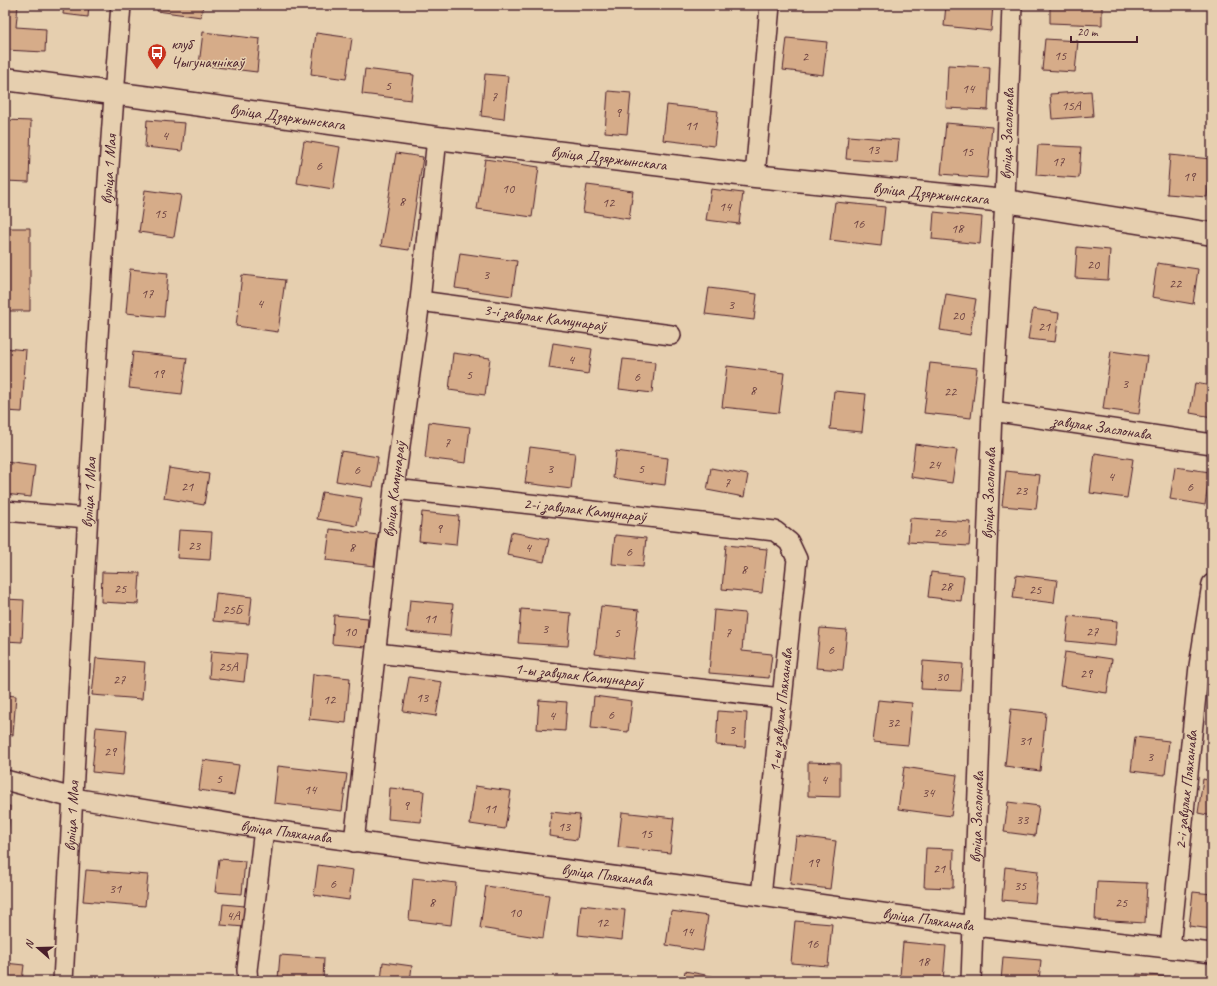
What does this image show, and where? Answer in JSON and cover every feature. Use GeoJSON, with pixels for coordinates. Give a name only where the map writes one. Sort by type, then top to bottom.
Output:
{"type":"FeatureCollection","features":[{"type":"Feature","properties":{"kind":"street","name":"вуліца 1 Мая"},"geometry":{"type":"LineString","coordinates":[[63,981],[87,518],[114,93],[122,5]]}},
{"type":"Feature","properties":{"kind":"street"},"geometry":{"type":"LineString","coordinates":[[755,176],[770,5]]}},
{"type":"Feature","properties":{"kind":"street","name":"вуліца Заслонава"},"geometry":{"type":"LineString","coordinates":[[971,981],[992,411],[1005,201],[1012,5]]}},
{"type":"Feature","properties":{"kind":"street","name":"вуліца Дзяржынскага"},"geometry":{"type":"LineString","coordinates":[[5,79],[437,138],[755,176],[1005,201],[1212,234]]}},
{"type":"Feature","properties":{"kind":"street","name":"вуліца Камунараў"},"geometry":{"type":"LineString","coordinates":[[354,842],[394,489],[420,301],[437,138]]}},
{"type":"Feature","properties":{"kind":"street","name":"3-і завулак Камунараў"},"geometry":{"type":"LineString","coordinates":[[420,301],[671,335]]}},
{"type":"Feature","properties":{"kind":"street","name":"завулак Заслонава"},"geometry":{"type":"LineString","coordinates":[[992,411],[1212,444]]}},
{"type":"Feature","properties":{"kind":"street","name":"2-і завулак Камунараў"},"geometry":{"type":"LineString","coordinates":[[394,489],[775,532]]}},
{"type":"Feature","properties":{"kind":"street"},"geometry":{"type":"LineString","coordinates":[[5,511],[87,518]]}},
{"type":"Feature","properties":{"kind":"street","name":"1-ы завулак Пляханава"},"geometry":{"type":"LineString","coordinates":[[761,896],[797,559],[789,542],[775,532]]}},
{"type":"Feature","properties":{"kind":"street","name":"2-і завулак Пляханава"},"geometry":{"type":"LineString","coordinates":[[1170,948],[1199,666],[1212,584]]}},
{"type":"Feature","properties":{"kind":"street","name":"1-ы завулак Камунараў"},"geometry":{"type":"LineString","coordinates":[[376,653],[782,698]]}},
{"type":"Feature","properties":{"kind":"street","name":"вуліца Пляханава"},"geometry":{"type":"LineString","coordinates":[[5,780],[73,798],[354,842],[974,926],[1212,953]]}},
{"type":"Feature","properties":{"kind":"street"},"geometry":{"type":"LineString","coordinates":[[248,981],[247,970],[264,829]]}},
{"type":"Feature","properties":{"kind":"building"},"geometry":{"type":"Polygon","coordinates":[[[5,5],[18,5],[16,27],[46,29],[45,52],[5,50],[5,5]]]}},
{"type":"Feature","properties":{"kind":"building"},"geometry":{"type":"Polygon","coordinates":[[[64,5],[89,5],[88,17],[63,14],[64,5]]]}},
{"type":"Feature","properties":{"kind":"building"},"geometry":{"type":"Polygon","coordinates":[[[158,5],[203,5],[201,17],[157,11],[158,5]]]}},
{"type":"Feature","properties":{"kind":"building"},"geometry":{"type":"Polygon","coordinates":[[[946,5],[993,5],[991,31],[944,26],[946,5]]]}},
{"type":"Feature","properties":{"kind":"building"},"geometry":{"type":"Polygon","coordinates":[[[1050,5],[1102,5],[1102,25],[1050,23],[1050,5]]]}},
{"type":"Feature","properties":{"kind":"building"},"geometry":{"type":"Polygon","coordinates":[[[203,32],[260,39],[257,72],[199,65],[203,32]]]}},
{"type":"Feature","properties":{"kind":"building"},"geometry":{"type":"Polygon","coordinates":[[[316,33],[352,38],[346,79],[311,74],[316,33]]]}},
{"type":"Feature","properties":{"kind":"building"},"geometry":{"type":"Polygon","coordinates":[[[787,38],[827,42],[823,75],[783,70],[787,38]]]}},
{"type":"Feature","properties":{"kind":"building"},"geometry":{"type":"Polygon","coordinates":[[[1045,39],[1078,41],[1075,72],[1042,70],[1045,39]]]}},
{"type":"Feature","properties":{"kind":"building"},"geometry":{"type":"Polygon","coordinates":[[[948,65],[990,67],[988,110],[946,108],[948,65]]]}},
{"type":"Feature","properties":{"kind":"building"},"geometry":{"type":"Polygon","coordinates":[[[365,69],[414,75],[411,100],[362,94],[365,69]]]}},
{"type":"Feature","properties":{"kind":"building"},"geometry":{"type":"Polygon","coordinates":[[[485,74],[508,76],[504,119],[481,116],[485,74]]]}},
{"type":"Feature","properties":{"kind":"building"},"geometry":{"type":"Polygon","coordinates":[[[608,91],[631,93],[627,134],[605,132],[608,91]]]}},
{"type":"Feature","properties":{"kind":"building"},"geometry":{"type":"Polygon","coordinates":[[[1091,91],[1093,116],[1052,119],[1050,94],[1091,91]]]}},
{"type":"Feature","properties":{"kind":"building"},"geometry":{"type":"Polygon","coordinates":[[[667,105],[718,111],[714,146],[663,140],[667,105]]]}},
{"type":"Feature","properties":{"kind":"building"},"geometry":{"type":"Polygon","coordinates":[[[5,120],[31,121],[29,182],[5,181],[5,120]]]}},
{"type":"Feature","properties":{"kind":"building"},"geometry":{"type":"Polygon","coordinates":[[[147,120],[185,123],[182,151],[145,147],[147,120]]]}},
{"type":"Feature","properties":{"kind":"building"},"geometry":{"type":"Polygon","coordinates":[[[946,123],[992,127],[987,178],[941,174],[946,123]]]}},
{"type":"Feature","properties":{"kind":"building"},"geometry":{"type":"Polygon","coordinates":[[[848,136],[899,140],[897,163],[846,159],[848,136]]]}},
{"type":"Feature","properties":{"kind":"building"},"geometry":{"type":"Polygon","coordinates":[[[304,141],[340,147],[333,189],[297,183],[304,141]]]}},
{"type":"Feature","properties":{"kind":"building"},"geometry":{"type":"Polygon","coordinates":[[[1038,145],[1081,147],[1079,178],[1036,175],[1038,145]]]}},
{"type":"Feature","properties":{"kind":"building"},"geometry":{"type":"Polygon","coordinates":[[[396,153],[423,157],[409,250],[381,246],[396,153]]]}},
{"type":"Feature","properties":{"kind":"building"},"geometry":{"type":"Polygon","coordinates":[[[1170,155],[1211,159],[1207,197],[1167,194],[1170,155]]]}},
{"type":"Feature","properties":{"kind":"building"},"geometry":{"type":"Polygon","coordinates":[[[485,159],[539,167],[532,217],[477,209],[485,159]]]}},
{"type":"Feature","properties":{"kind":"building"},"geometry":{"type":"Polygon","coordinates":[[[587,185],[633,191],[629,219],[583,212],[587,185]]]}},
{"type":"Feature","properties":{"kind":"building"},"geometry":{"type":"Polygon","coordinates":[[[711,189],[743,193],[739,224],[706,220],[711,189]]]}},
{"type":"Feature","properties":{"kind":"building"},"geometry":{"type":"Polygon","coordinates":[[[145,190],[181,195],[174,237],[139,232],[145,190]]]}},
{"type":"Feature","properties":{"kind":"building"},"geometry":{"type":"Polygon","coordinates":[[[835,202],[885,207],[881,246],[830,240],[835,202]]]}},
{"type":"Feature","properties":{"kind":"building"},"geometry":{"type":"Polygon","coordinates":[[[934,212],[982,217],[980,244],[932,239],[934,212]]]}},
{"type":"Feature","properties":{"kind":"building"},"geometry":{"type":"Polygon","coordinates":[[[5,228],[30,228],[30,311],[5,311],[5,228]]]}},
{"type":"Feature","properties":{"kind":"building"},"geometry":{"type":"Polygon","coordinates":[[[1077,247],[1110,250],[1108,280],[1075,278],[1077,247]]]}},
{"type":"Feature","properties":{"kind":"building"},"geometry":{"type":"Polygon","coordinates":[[[460,253],[517,261],[512,296],[455,288],[460,253]]]}},
{"type":"Feature","properties":{"kind":"building"},"geometry":{"type":"Polygon","coordinates":[[[1157,263],[1198,269],[1193,304],[1152,297],[1157,263]]]}},
{"type":"Feature","properties":{"kind":"building"},"geometry":{"type":"Polygon","coordinates":[[[130,269],[168,273],[164,317],[126,313],[130,269]]]}},
{"type":"Feature","properties":{"kind":"building"},"geometry":{"type":"Polygon","coordinates":[[[242,275],[285,280],[278,332],[236,326],[242,275]]]}},
{"type":"Feature","properties":{"kind":"building"},"geometry":{"type":"Polygon","coordinates":[[[709,288],[757,294],[754,320],[705,314],[709,288]]]}},
{"type":"Feature","properties":{"kind":"building"},"geometry":{"type":"Polygon","coordinates":[[[946,294],[976,299],[970,335],[940,330],[946,294]]]}},
{"type":"Feature","properties":{"kind":"building"},"geometry":{"type":"Polygon","coordinates":[[[1033,309],[1059,313],[1055,342],[1028,339],[1033,309]]]}},
{"type":"Feature","properties":{"kind":"building"},"geometry":{"type":"Polygon","coordinates":[[[553,343],[592,349],[588,374],[549,368],[553,343]]]}},
{"type":"Feature","properties":{"kind":"building"},"geometry":{"type":"Polygon","coordinates":[[[5,348],[26,350],[22,412],[5,411],[5,348]]]}},
{"type":"Feature","properties":{"kind":"building"},"geometry":{"type":"Polygon","coordinates":[[[1111,351],[1147,356],[1139,414],[1103,409],[1111,351]]]}},
{"type":"Feature","properties":{"kind":"building"},"geometry":{"type":"Polygon","coordinates":[[[133,352],[187,358],[182,394],[129,388],[133,352]]]}},
{"type":"Feature","properties":{"kind":"building"},"geometry":{"type":"Polygon","coordinates":[[[453,353],[490,358],[485,395],[449,390],[453,353]]]}},
{"type":"Feature","properties":{"kind":"building"},"geometry":{"type":"Polygon","coordinates":[[[623,359],[655,362],[652,393],[619,389],[623,359]]]}},
{"type":"Feature","properties":{"kind":"building"},"geometry":{"type":"Polygon","coordinates":[[[930,363],[977,368],[971,418],[924,413],[930,363]]]}},
{"type":"Feature","properties":{"kind":"building"},"geometry":{"type":"Polygon","coordinates":[[[727,366],[784,373],[779,413],[722,407],[727,366]]]}},
{"type":"Feature","properties":{"kind":"building"},"geometry":{"type":"Polygon","coordinates":[[[1195,383],[1212,386],[1212,417],[1190,413],[1195,383]]]}},
{"type":"Feature","properties":{"kind":"building"},"geometry":{"type":"Polygon","coordinates":[[[834,391],[866,394],[862,432],[830,429],[834,391]]]}},
{"type":"Feature","properties":{"kind":"building"},"geometry":{"type":"Polygon","coordinates":[[[429,422],[470,427],[466,463],[425,458],[429,422]]]}},
{"type":"Feature","properties":{"kind":"building"},"geometry":{"type":"Polygon","coordinates":[[[915,444],[957,450],[952,483],[911,477],[915,444]]]}},
{"type":"Feature","properties":{"kind":"building"},"geometry":{"type":"Polygon","coordinates":[[[530,447],[575,453],[571,489],[525,483],[530,447]]]}},
{"type":"Feature","properties":{"kind":"building"},"geometry":{"type":"Polygon","coordinates":[[[341,451],[378,457],[373,487],[336,481],[341,451]]]}},
{"type":"Feature","properties":{"kind":"building"},"geometry":{"type":"Polygon","coordinates":[[[616,451],[668,458],[665,485],[613,478],[616,451]]]}},
{"type":"Feature","properties":{"kind":"building"},"geometry":{"type":"Polygon","coordinates":[[[1095,453],[1133,459],[1127,498],[1090,493],[1095,453]]]}},
{"type":"Feature","properties":{"kind":"building"},"geometry":{"type":"Polygon","coordinates":[[[6,462],[35,466],[31,497],[5,494],[6,462]]]}},
{"type":"Feature","properties":{"kind":"building"},"geometry":{"type":"Polygon","coordinates":[[[1175,467],[1210,472],[1205,505],[1170,499],[1175,467]]]}},
{"type":"Feature","properties":{"kind":"building"},"geometry":{"type":"Polygon","coordinates":[[[169,468],[209,474],[204,505],[164,498],[169,468]]]}},
{"type":"Feature","properties":{"kind":"building"},"geometry":{"type":"Polygon","coordinates":[[[711,468],[748,475],[744,497],[707,490],[711,468]]]}},
{"type":"Feature","properties":{"kind":"building"},"geometry":{"type":"Polygon","coordinates":[[[1006,471],[1040,475],[1036,509],[1002,506],[1006,471]]]}},
{"type":"Feature","properties":{"kind":"building"},"geometry":{"type":"Polygon","coordinates":[[[322,492],[362,498],[357,526],[317,519],[322,492]]]}},
{"type":"Feature","properties":{"kind":"building"},"geometry":{"type":"Polygon","coordinates":[[[422,512],[459,516],[456,545],[419,541],[422,512]]]}},
{"type":"Feature","properties":{"kind":"building"},"geometry":{"type":"Polygon","coordinates":[[[910,518],[971,522],[969,546],[908,542],[910,518]]]}},
{"type":"Feature","properties":{"kind":"building"},"geometry":{"type":"Polygon","coordinates":[[[330,529],[378,535],[374,566],[326,560],[330,529]]]}},
{"type":"Feature","properties":{"kind":"building"},"geometry":{"type":"Polygon","coordinates":[[[179,530],[212,532],[210,560],[177,558],[179,530]]]}},
{"type":"Feature","properties":{"kind":"building"},"geometry":{"type":"Polygon","coordinates":[[[511,532],[549,539],[544,562],[507,555],[511,532]]]}},
{"type":"Feature","properties":{"kind":"building"},"geometry":{"type":"Polygon","coordinates":[[[615,535],[646,538],[643,567],[612,564],[615,535]]]}},
{"type":"Feature","properties":{"kind":"building"},"geometry":{"type":"Polygon","coordinates":[[[726,545],[767,549],[762,593],[722,589],[726,545]]]}},
{"type":"Feature","properties":{"kind":"building"},"geometry":{"type":"Polygon","coordinates":[[[102,572],[140,573],[138,604],[101,602],[102,572]]]}},
{"type":"Feature","properties":{"kind":"building"},"geometry":{"type":"Polygon","coordinates":[[[931,572],[964,576],[961,601],[928,597],[931,572]]]}},
{"type":"Feature","properties":{"kind":"building"},"geometry":{"type":"Polygon","coordinates":[[[1016,575],[1057,580],[1054,603],[1013,598],[1016,575]]]}},
{"type":"Feature","properties":{"kind":"building"},"geometry":{"type":"Polygon","coordinates":[[[216,593],[252,597],[249,624],[213,621],[216,593]]]}},
{"type":"Feature","properties":{"kind":"building"},"geometry":{"type":"Polygon","coordinates":[[[5,599],[24,600],[22,642],[5,641],[5,599]]]}},
{"type":"Feature","properties":{"kind":"building"},"geometry":{"type":"Polygon","coordinates":[[[410,600],[453,604],[450,636],[407,632],[410,600]]]}},
{"type":"Feature","properties":{"kind":"building"},"geometry":{"type":"Polygon","coordinates":[[[601,606],[639,610],[633,659],[595,654],[601,606]]]}},
{"type":"Feature","properties":{"kind":"building"},"geometry":{"type":"Polygon","coordinates":[[[521,609],[571,613],[568,646],[518,643],[521,609]]]}},
{"type":"Feature","properties":{"kind":"building"},"geometry":{"type":"Polygon","coordinates":[[[714,610],[745,613],[742,651],[772,654],[769,678],[709,673],[714,610]]]}},
{"type":"Feature","properties":{"kind":"building"},"geometry":{"type":"Polygon","coordinates":[[[334,615],[368,618],[366,647],[332,644],[334,615]]]}},
{"type":"Feature","properties":{"kind":"building"},"geometry":{"type":"Polygon","coordinates":[[[1069,616],[1117,621],[1115,646],[1066,641],[1069,616]]]}},
{"type":"Feature","properties":{"kind":"building"},"geometry":{"type":"Polygon","coordinates":[[[820,628],[847,630],[843,670],[816,668],[820,628]]]}},
{"type":"Feature","properties":{"kind":"building"},"geometry":{"type":"Polygon","coordinates":[[[211,651],[247,654],[244,682],[209,678],[211,651]]]}},
{"type":"Feature","properties":{"kind":"building"},"geometry":{"type":"Polygon","coordinates":[[[1065,652],[1112,659],[1107,693],[1060,686],[1065,652]]]}},
{"type":"Feature","properties":{"kind":"building"},"geometry":{"type":"Polygon","coordinates":[[[96,658],[145,662],[142,699],[92,695],[96,658]]]}},
{"type":"Feature","properties":{"kind":"building"},"geometry":{"type":"Polygon","coordinates":[[[923,661],[963,664],[961,691],[921,689],[923,661]]]}},
{"type":"Feature","properties":{"kind":"building"},"geometry":{"type":"Polygon","coordinates":[[[313,674],[350,678],[346,723],[309,719],[313,674]]]}},
{"type":"Feature","properties":{"kind":"building"},"geometry":{"type":"Polygon","coordinates":[[[409,677],[442,682],[436,716],[403,711],[409,677]]]}},
{"type":"Feature","properties":{"kind":"building"},"geometry":{"type":"Polygon","coordinates":[[[5,695],[16,696],[13,735],[5,734],[5,695]]]}},
{"type":"Feature","properties":{"kind":"building"},"geometry":{"type":"Polygon","coordinates":[[[594,696],[632,701],[628,732],[591,728],[594,696]]]}},
{"type":"Feature","properties":{"kind":"building"},"geometry":{"type":"Polygon","coordinates":[[[539,700],[567,702],[565,731],[537,729],[539,700]]]}},
{"type":"Feature","properties":{"kind":"building"},"geometry":{"type":"Polygon","coordinates":[[[878,700],[912,703],[908,745],[873,742],[878,700]]]}},
{"type":"Feature","properties":{"kind":"building"},"geometry":{"type":"Polygon","coordinates":[[[1011,709],[1046,713],[1040,771],[1005,766],[1011,709]]]}},
{"type":"Feature","properties":{"kind":"building"},"geometry":{"type":"Polygon","coordinates":[[[718,711],[747,713],[745,747],[716,745],[718,711]]]}},
{"type":"Feature","properties":{"kind":"building"},"geometry":{"type":"Polygon","coordinates":[[[96,727],[127,730],[123,775],[92,772],[96,727]]]}},
{"type":"Feature","properties":{"kind":"building"},"geometry":{"type":"Polygon","coordinates":[[[1135,737],[1169,741],[1165,775],[1131,771],[1135,737]]]}},
{"type":"Feature","properties":{"kind":"building"},"geometry":{"type":"Polygon","coordinates":[[[203,760],[239,765],[234,795],[199,790],[203,760]]]}},
{"type":"Feature","properties":{"kind":"building"},"geometry":{"type":"Polygon","coordinates":[[[808,762],[840,763],[840,797],[808,796],[808,762]]]}},
{"type":"Feature","properties":{"kind":"building"},"geometry":{"type":"Polygon","coordinates":[[[278,766],[347,774],[342,811],[274,803],[278,766]]]}},
{"type":"Feature","properties":{"kind":"building"},"geometry":{"type":"Polygon","coordinates":[[[904,767],[957,775],[951,816],[898,809],[904,767]]]}},
{"type":"Feature","properties":{"kind":"building"},"geometry":{"type":"Polygon","coordinates":[[[1203,779],[1212,781],[1212,816],[1198,813],[1203,779]]]}},
{"type":"Feature","properties":{"kind":"building"},"geometry":{"type":"Polygon","coordinates":[[[475,786],[511,791],[505,829],[470,824],[475,786]]]}},
{"type":"Feature","properties":{"kind":"building"},"geometry":{"type":"Polygon","coordinates":[[[390,788],[424,791],[421,822],[388,819],[390,788]]]}},
{"type":"Feature","properties":{"kind":"building"},"geometry":{"type":"Polygon","coordinates":[[[1008,802],[1039,806],[1035,836],[1004,832],[1008,802]]]}},
{"type":"Feature","properties":{"kind":"building"},"geometry":{"type":"Polygon","coordinates":[[[5,806],[10,806],[7,853],[5,852],[5,806]]]}},
{"type":"Feature","properties":{"kind":"building"},"geometry":{"type":"Polygon","coordinates":[[[551,812],[580,815],[577,840],[549,836],[551,812]]]}},
{"type":"Feature","properties":{"kind":"building"},"geometry":{"type":"Polygon","coordinates":[[[622,812],[674,818],[670,853],[618,847],[622,812]]]}},
{"type":"Feature","properties":{"kind":"building"},"geometry":{"type":"Polygon","coordinates":[[[796,836],[836,841],[830,889],[790,884],[796,836]]]}},
{"type":"Feature","properties":{"kind":"building"},"geometry":{"type":"Polygon","coordinates":[[[926,848],[954,849],[953,888],[924,887],[926,848]]]}},
{"type":"Feature","properties":{"kind":"building"},"geometry":{"type":"Polygon","coordinates":[[[219,859],[245,861],[242,894],[215,892],[219,859]]]}},
{"type":"Feature","properties":{"kind":"building"},"geometry":{"type":"Polygon","coordinates":[[[318,865],[353,870],[349,900],[314,895],[318,865]]]}},
{"type":"Feature","properties":{"kind":"building"},"geometry":{"type":"Polygon","coordinates":[[[1005,867],[1038,871],[1035,903],[1002,900],[1005,867]]]}},
{"type":"Feature","properties":{"kind":"building"},"geometry":{"type":"Polygon","coordinates":[[[86,870],[148,875],[145,906],[83,901],[86,870]]]}},
{"type":"Feature","properties":{"kind":"building"},"geometry":{"type":"Polygon","coordinates":[[[413,878],[456,883],[451,925],[409,920],[413,878]]]}},
{"type":"Feature","properties":{"kind":"building"},"geometry":{"type":"Polygon","coordinates":[[[1097,881],[1147,883],[1145,923],[1095,920],[1097,881]]]}},
{"type":"Feature","properties":{"kind":"building"},"geometry":{"type":"Polygon","coordinates":[[[486,886],[549,895],[543,938],[480,928],[486,886]]]}},
{"type":"Feature","properties":{"kind":"building"},"geometry":{"type":"Polygon","coordinates":[[[1193,892],[1212,894],[1212,929],[1189,926],[1193,892]]]}},
{"type":"Feature","properties":{"kind":"building"},"geometry":{"type":"Polygon","coordinates":[[[223,904],[245,906],[244,927],[221,925],[223,904]]]}},
{"type":"Feature","properties":{"kind":"building"},"geometry":{"type":"Polygon","coordinates":[[[581,905],[625,910],[622,940],[578,935],[581,905]]]}},
{"type":"Feature","properties":{"kind":"building"},"geometry":{"type":"Polygon","coordinates":[[[671,911],[708,916],[703,951],[666,945],[671,911]]]}},
{"type":"Feature","properties":{"kind":"building"},"geometry":{"type":"Polygon","coordinates":[[[795,921],[832,924],[828,966],[791,963],[795,921]]]}},
{"type":"Feature","properties":{"kind":"building"},"geometry":{"type":"Polygon","coordinates":[[[903,942],[946,946],[943,980],[900,976],[903,942]]]}},
{"type":"Feature","properties":{"kind":"building"},"geometry":{"type":"Polygon","coordinates":[[[280,955],[324,958],[323,981],[278,979],[280,955]]]}},
{"type":"Feature","properties":{"kind":"building"},"geometry":{"type":"Polygon","coordinates":[[[1003,957],[1041,960],[1039,981],[1001,981],[1003,957]]]}},
{"type":"Feature","properties":{"kind":"building"},"geometry":{"type":"Polygon","coordinates":[[[383,962],[412,966],[410,981],[381,981],[383,962]]]}},
{"type":"Feature","properties":{"kind":"building"},"geometry":{"type":"Polygon","coordinates":[[[5,963],[24,965],[22,981],[5,981],[5,963]]]}},
{"type":"Feature","properties":{"kind":"building"},"geometry":{"type":"Polygon","coordinates":[[[685,971],[721,978],[720,981],[683,981],[685,971]]]}},
{"type":"Feature","properties":{"kind":"building"},"geometry":{"type":"Polygon","coordinates":[[[1137,974],[1183,978],[1183,981],[1136,981],[1137,974]]]}},
{"type":"Feature","properties":{"kind":"place","name":"клуб Чыгуначнікаў"},"geometry":{"type":"Point","coordinates":[157,70]}}]}
